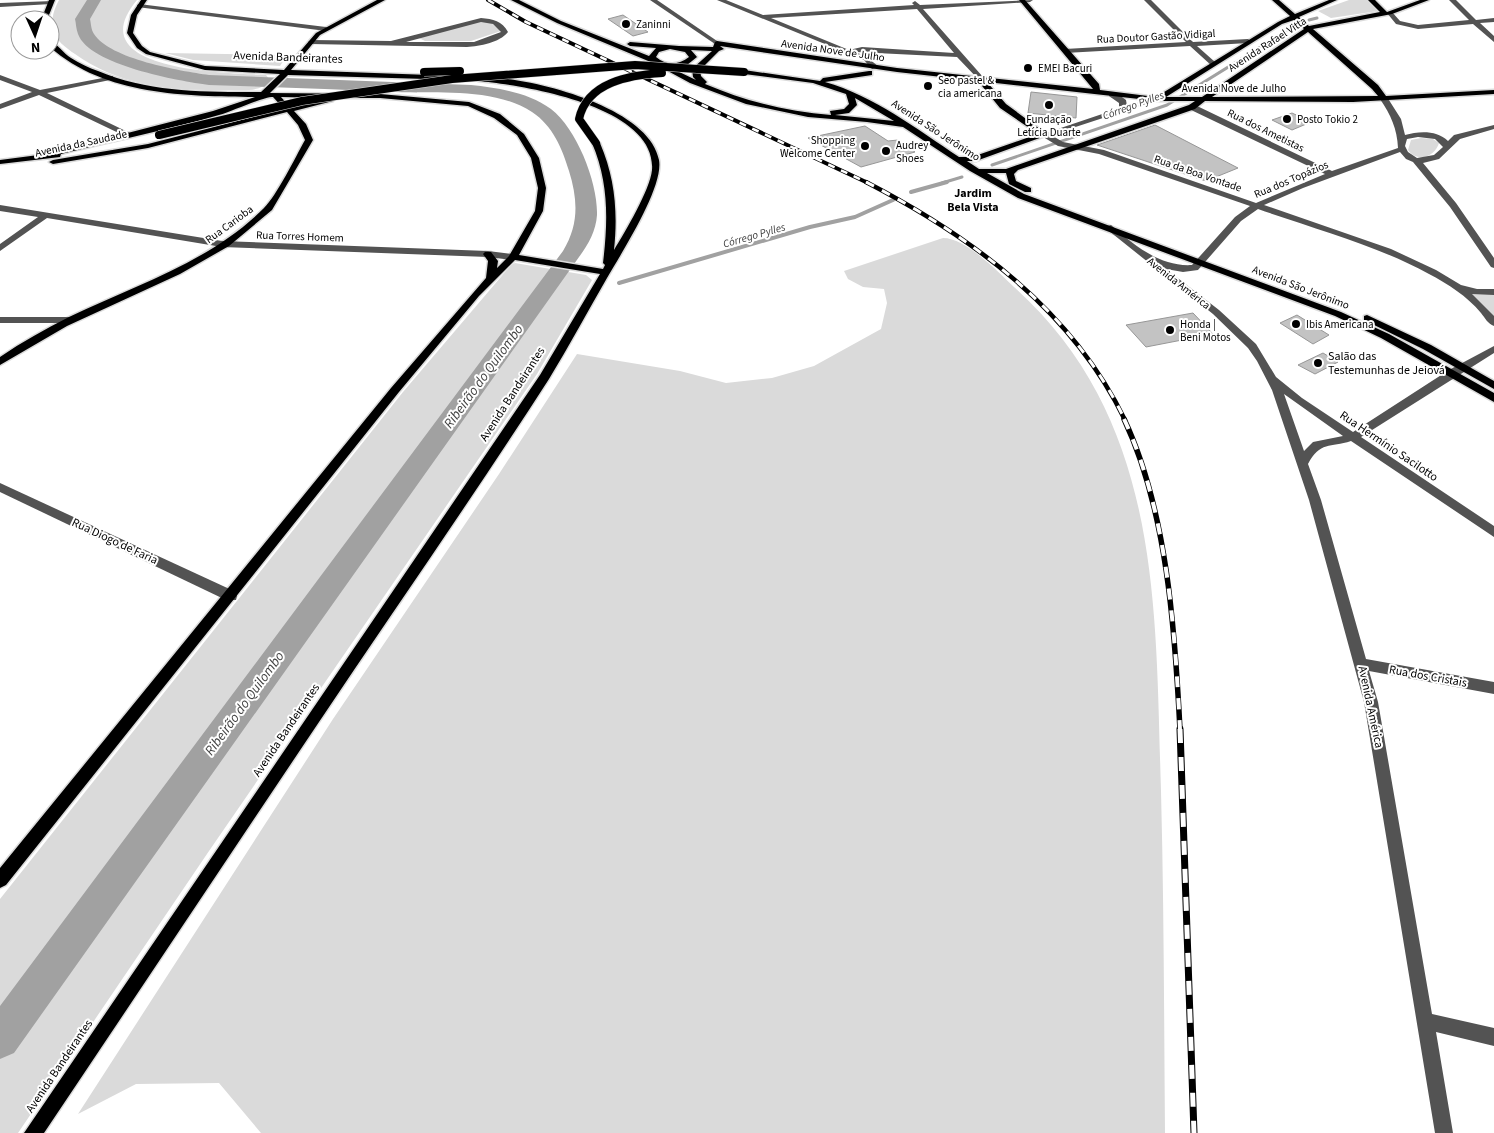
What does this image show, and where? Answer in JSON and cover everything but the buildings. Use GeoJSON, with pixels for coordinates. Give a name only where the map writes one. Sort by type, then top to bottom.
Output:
{"type":"FeatureCollection","features":[{"type":"Feature","properties":{"kind":"main road"},"geometry":{"type":"LineString","coordinates":[[51,159],[249,103],[274,89],[311,42],[326,28],[382,0]]}},
{"type":"Feature","properties":{"kind":"main road"},"geometry":{"type":"LineString","coordinates":[[514,0],[581,32],[656,62],[692,82],[769,107],[806,114],[874,120],[910,127]]}},
{"type":"Feature","properties":{"kind":"main road","name":"Avenida Nove de Julho"},"geometry":{"type":"LineString","coordinates":[[526,0],[624,43],[639,46],[673,48],[716,46],[826,60],[872,70],[980,79],[1171,99],[1192,103]]}},
{"type":"Feature","properties":{"kind":"main road"},"geometry":{"type":"LineString","coordinates":[[1022,0],[1096,86],[1096,90],[1093,92]]}},
{"type":"Feature","properties":{"kind":"main road"},"geometry":{"type":"LineString","coordinates":[[1275,0],[1374,87],[1384,99]]}},
{"type":"Feature","properties":{"kind":"main road","name":"Avenida Rafael Vitta"},"geometry":{"type":"LineString","coordinates":[[1158,99],[1248,41],[1295,16],[1334,0]]}},
{"type":"Feature","properties":{"kind":"main road"},"geometry":{"type":"LineString","coordinates":[[1372,0],[1384,12],[1378,16]]}},
{"type":"Feature","properties":{"kind":"main road"},"geometry":{"type":"LineString","coordinates":[[1376,0],[1390,13]]}},
{"type":"Feature","properties":{"kind":"main road","name":"Avenida Rafael Vitta"},"geometry":{"type":"LineString","coordinates":[[973,169],[993,172],[1015,168],[1204,100],[1309,28],[1378,16],[1426,0]]}},
{"type":"Feature","properties":{"kind":"main road","name":"Avenida Bandeirantes"},"geometry":{"type":"LineString","coordinates":[[33,1133],[545,376],[644,204],[656,171],[650,144],[630,123],[579,98],[513,82],[430,76],[285,74],[205,68],[148,53],[139,47],[130,33],[134,15],[142,3]]}},
{"type":"Feature","properties":{"kind":"main road"},"geometry":{"type":"LineString","coordinates":[[703,82],[697,77],[696,69],[716,46]]}},
{"type":"Feature","properties":{"kind":"main road"},"geometry":{"type":"LineString","coordinates":[[673,48],[687,50],[692,54],[691,60],[672,65],[656,62],[652,58],[654,53],[673,48]]}},
{"type":"Feature","properties":{"kind":"main road"},"geometry":{"type":"LineString","coordinates":[[695,48],[708,51],[708,57]]}},
{"type":"Feature","properties":{"kind":"main road"},"geometry":{"type":"LineString","coordinates":[[826,60],[844,59],[849,51]]}},
{"type":"Feature","properties":{"kind":"main road"},"geometry":{"type":"LineString","coordinates":[[60,53],[78,64],[110,78],[142,87],[204,96],[214,100],[216,105],[213,111],[183,121]]}},
{"type":"Feature","properties":{"kind":"main road"},"geometry":{"type":"LineString","coordinates":[[351,75],[633,60],[679,62],[802,80],[830,80],[872,70]]}},
{"type":"Feature","properties":{"kind":"main road"},"geometry":{"type":"LineString","coordinates":[[687,62],[685,66],[686,71],[703,82],[773,104],[822,113],[840,112],[851,108],[854,101],[848,92]]}},
{"type":"Feature","properties":{"kind":"main road","name":"Avenida da Saudade"},"geometry":{"type":"LineString","coordinates":[[0,169],[134,144],[142,140],[302,101],[444,80],[620,66],[671,66],[744,73]]}},
{"type":"Feature","properties":{"kind":"main road"},"geometry":{"type":"LineString","coordinates":[[872,70],[860,85],[866,96],[878,107]]}},
{"type":"Feature","properties":{"kind":"main road"},"geometry":{"type":"LineString","coordinates":[[512,257],[573,268],[606,269],[612,222],[612,200],[606,164],[596,143],[581,124],[579,115],[587,98],[609,84],[632,77],[658,73],[744,73]]}},
{"type":"Feature","properties":{"kind":"main road","name":"Rua da Boa Vontade"},"geometry":{"type":"LineString","coordinates":[[980,79],[1003,106],[1046,136]]}},
{"type":"Feature","properties":{"kind":"main road","name":"Avenida São Jerônimo"},"geometry":{"type":"LineString","coordinates":[[802,80],[833,86],[878,107],[973,169],[1021,196],[1108,227],[1354,321],[1494,398]]}},
{"type":"Feature","properties":{"kind":"main road"},"geometry":{"type":"LineString","coordinates":[[0,880],[231,596],[395,390],[512,257],[533,224],[541,200],[540,173],[529,145],[520,134],[497,116],[468,104],[418,98],[274,89]]}},
{"type":"Feature","properties":{"kind":"main road","name":"Rua Carioba"},"geometry":{"type":"LineString","coordinates":[[0,362],[71,320],[166,277],[222,244],[269,208],[307,147],[308,134],[274,89]]}},
{"type":"Feature","properties":{"kind":"main road"},"geometry":{"type":"LineString","coordinates":[[179,92],[265,94]]}},
{"type":"Feature","properties":{"kind":"main road"},"geometry":{"type":"LineString","coordinates":[[1214,92],[1219,97],[1229,100]]}},
{"type":"Feature","properties":{"kind":"main road","name":"Avenida Nove de Julho"},"geometry":{"type":"LineString","coordinates":[[1204,100],[1384,99],[1494,92]]}},
{"type":"Feature","properties":{"kind":"main road"},"geometry":{"type":"LineString","coordinates":[[51,159],[148,146],[333,98],[360,95]]}},
{"type":"Feature","properties":{"kind":"main road"},"geometry":{"type":"LineString","coordinates":[[216,113],[236,112],[243,114],[239,119],[220,126]]}},
{"type":"Feature","properties":{"kind":"main road","name":"Avenida Rafael Vitta"},"geometry":{"type":"LineString","coordinates":[[956,158],[974,159],[1046,136]]}},
{"type":"Feature","properties":{"kind":"main road","name":"Avenida da Saudade"},"geometry":{"type":"LineString","coordinates":[[0,162],[51,159]]}},
{"type":"Feature","properties":{"kind":"main road","name":"Avenida São Jerônimo"},"geometry":{"type":"LineString","coordinates":[[1015,168],[1011,171],[1010,177],[1017,186],[1201,262],[1314,296],[1375,322],[1462,366],[1494,386]]}},
{"type":"Feature","properties":{"kind":"main road"},"geometry":{"type":"LineString","coordinates":[[488,254],[493,261],[492,278]]}},
{"type":"Feature","properties":{"kind":"street"},"geometry":{"type":"LineString","coordinates":[[654,0],[716,46]]}},
{"type":"Feature","properties":{"kind":"street"},"geometry":{"type":"LineString","coordinates":[[720,0],[849,51],[866,59],[872,70]]}},
{"type":"Feature","properties":{"kind":"street"},"geometry":{"type":"LineString","coordinates":[[913,0],[980,79]]}},
{"type":"Feature","properties":{"kind":"street"},"geometry":{"type":"LineString","coordinates":[[760,17],[1030,0]]}},
{"type":"Feature","properties":{"kind":"street"},"geometry":{"type":"LineString","coordinates":[[1147,0],[1212,64]]}},
{"type":"Feature","properties":{"kind":"street"},"geometry":{"type":"LineString","coordinates":[[1452,0],[1494,40]]}},
{"type":"Feature","properties":{"kind":"street"},"geometry":{"type":"LineString","coordinates":[[0,5],[52,1]]}},
{"type":"Feature","properties":{"kind":"street"},"geometry":{"type":"LineString","coordinates":[[142,3],[326,28]]}},
{"type":"Feature","properties":{"kind":"street"},"geometry":{"type":"LineString","coordinates":[[1390,13],[1398,23]]}},
{"type":"Feature","properties":{"kind":"street"},"geometry":{"type":"LineString","coordinates":[[1378,16],[1407,26],[1424,27],[1494,20]]}},
{"type":"Feature","properties":{"kind":"street"},"geometry":{"type":"LineString","coordinates":[[311,42],[472,44],[483,43],[505,32],[494,22],[481,20],[392,43]]}},
{"type":"Feature","properties":{"kind":"street","name":"Rua Doutor Gastão Vidigal"},"geometry":{"type":"LineString","coordinates":[[1065,51],[1248,41]]}},
{"type":"Feature","properties":{"kind":"street"},"geometry":{"type":"LineString","coordinates":[[849,51],[862,49],[960,55]]}},
{"type":"Feature","properties":{"kind":"street"},"geometry":{"type":"LineString","coordinates":[[0,77],[39,92],[130,136]]}},
{"type":"Feature","properties":{"kind":"street"},"geometry":{"type":"LineString","coordinates":[[0,107],[39,92],[110,78]]}},
{"type":"Feature","properties":{"kind":"street"},"geometry":{"type":"LineString","coordinates":[[1112,94],[1123,102],[1123,108],[1118,112]]}},
{"type":"Feature","properties":{"kind":"street","name":"Avenida Rafael Vitta"},"geometry":{"type":"LineString","coordinates":[[1046,136],[1158,99]]}},
{"type":"Feature","properties":{"kind":"street"},"geometry":{"type":"LineString","coordinates":[[1384,99],[1396,119],[1402,145],[1407,156],[1416,160],[1433,160],[1441,155]]}},
{"type":"Feature","properties":{"kind":"street","name":"Rua dos Ametistas"},"geometry":{"type":"LineString","coordinates":[[1192,103],[1331,174]]}},
{"type":"Feature","properties":{"kind":"street"},"geometry":{"type":"LineString","coordinates":[[1396,119],[1413,130],[1433,136],[1444,142],[1447,148]]}},
{"type":"Feature","properties":{"kind":"street"},"geometry":{"type":"LineString","coordinates":[[1440,189],[1435,167],[1452,140],[1494,127]]}},
{"type":"Feature","properties":{"kind":"street","name":"Rua dos Topázios"},"geometry":{"type":"LineString","coordinates":[[1201,262],[1238,219],[1258,205],[1402,145],[1408,136],[1467,134]]}},
{"type":"Feature","properties":{"kind":"street","name":"Rua da Boa Vontade"},"geometry":{"type":"LineString","coordinates":[[1046,136],[1061,144],[1101,152],[1258,205],[1415,262],[1458,287],[1476,301],[1494,323]]}},
{"type":"Feature","properties":{"kind":"street"},"geometry":{"type":"LineString","coordinates":[[1094,140],[1093,144],[1101,152]]}},
{"type":"Feature","properties":{"kind":"street"},"geometry":{"type":"LineString","coordinates":[[1416,160],[1440,189],[1494,265]]}},
{"type":"Feature","properties":{"kind":"street","name":"Rua Torres Homem"},"geometry":{"type":"LineString","coordinates":[[0,208],[222,244],[488,254],[512,257]]}},
{"type":"Feature","properties":{"kind":"street"},"geometry":{"type":"LineString","coordinates":[[0,248],[45,216]]}},
{"type":"Feature","properties":{"kind":"street","name":"Avenida São Jerônimo"},"geometry":{"type":"LineString","coordinates":[[1108,227],[1142,254],[1174,268],[1201,262]]}},
{"type":"Feature","properties":{"kind":"street","name":"Avenida América"},"geometry":{"type":"LineString","coordinates":[[1142,254],[1216,312],[1252,346],[1272,379],[1315,500],[1371,702],[1444,1133]]}},
{"type":"Feature","properties":{"kind":"street","name":"Avenida América"},"geometry":{"type":"LineString","coordinates":[[1201,262],[1192,281],[1216,312]]}},
{"type":"Feature","properties":{"kind":"street"},"geometry":{"type":"LineString","coordinates":[[1458,287],[1477,292],[1494,292]]}},
{"type":"Feature","properties":{"kind":"street"},"geometry":{"type":"LineString","coordinates":[[0,320],[71,320]]}},
{"type":"Feature","properties":{"kind":"street"},"geometry":{"type":"LineString","coordinates":[[1302,464],[1308,450],[1316,444],[1351,437],[1391,414],[1450,373],[1494,349]]}},
{"type":"Feature","properties":{"kind":"street","name":"Rua Hermínio Sacilotto"},"geometry":{"type":"LineString","coordinates":[[1272,379],[1298,400],[1351,437],[1494,532]]}},
{"type":"Feature","properties":{"kind":"street","name":"Rua Diogo de Faria"},"geometry":{"type":"LineString","coordinates":[[0,486],[231,596]]}},
{"type":"Feature","properties":{"kind":"street","name":"Rua dos Cristais"},"geometry":{"type":"LineString","coordinates":[[1362,664],[1494,688]]}},
{"type":"Feature","properties":{"kind":"street"},"geometry":{"type":"LineString","coordinates":[[1426,1021],[1494,1037]]}},
{"type":"Feature","properties":{"kind":"shaded area"},"geometry":{"type":"Polygon","coordinates":[[[59,0],[137,0],[124,24],[126,42],[141,55],[165,64],[221,73],[266,75],[270,80],[261,87],[250,90],[207,90],[167,87],[128,80],[92,65],[60,42],[60,10],[54,10],[59,0]]]}},
{"type":"Feature","properties":{"kind":"shaded area"},"geometry":{"type":"Polygon","coordinates":[[[1349,0],[1367,0],[1378,11],[1331,18],[1318,11],[1349,0]]]}},
{"type":"Feature","properties":{"kind":"shaded area"},"geometry":{"type":"Polygon","coordinates":[[[475,22],[490,22],[501,31],[471,41],[425,41],[419,38],[475,22]]]}},
{"type":"Feature","properties":{"kind":"shaded area"},"geometry":{"type":"Polygon","coordinates":[[[165,53],[287,55],[280,66],[193,60],[165,53]]]}},
{"type":"Feature","properties":{"kind":"shaded area"},"geometry":{"type":"Polygon","coordinates":[[[1421,138],[1433,139],[1439,143],[1434,152],[1425,157],[1416,156],[1408,150],[1411,140],[1421,138]]]}},
{"type":"Feature","properties":{"kind":"shaded area"},"geometry":{"type":"Polygon","coordinates":[[[943,238],[961,243],[981,256],[1014,287],[1063,340],[1099,396],[1124,457],[1141,520],[1151,586],[1159,722],[1165,1133],[261,1133],[219,1083],[136,1084],[78,1114],[333,719],[499,474],[577,354],[680,371],[726,383],[772,378],[814,366],[881,329],[887,303],[884,289],[863,287],[848,279],[844,271],[943,238]]]}},
{"type":"Feature","properties":{"kind":"shaded area"},"geometry":{"type":"Polygon","coordinates":[[[515,263],[586,275],[592,280],[537,374],[209,851],[18,1133],[0,1133],[0,899],[403,392],[511,265],[515,263]]]}},
{"type":"Feature","properties":{"kind":"shaded area"},"geometry":{"type":"Polygon","coordinates":[[[1465,289],[1494,293],[1494,321],[1465,289]]]}},
{"type":"Feature","properties":{"kind":"waterway","name":"Ribeirão do Quilombo"},"geometry":{"type":"LineString","coordinates":[[0,1039],[572,253],[583,233],[586,215],[585,196],[580,175],[564,136],[545,113],[522,100],[506,95],[471,90],[209,80],[171,74],[121,59],[99,48],[86,34],[83,19],[94,0]]}},
{"type":"Feature","properties":{"kind":"waterway","name":"Córrego Pylles"},"geometry":{"type":"LineString","coordinates":[[1309,20],[1317,18]]}},
{"type":"Feature","properties":{"kind":"waterway","name":"Córrego Pylles"},"geometry":{"type":"LineString","coordinates":[[992,165],[1167,105],[1296,25]]}},
{"type":"Feature","properties":{"kind":"waterway","name":"Córrego Pylles"},"geometry":{"type":"LineString","coordinates":[[942,183],[962,177]]}},
{"type":"Feature","properties":{"kind":"waterway","name":"Córrego Pylles"},"geometry":{"type":"LineString","coordinates":[[911,192],[947,182]]}},
{"type":"Feature","properties":{"kind":"waterway","name":"Córrego Pylles"},"geometry":{"type":"LineString","coordinates":[[619,283],[810,227],[855,217],[893,200]]}},
{"type":"Feature","properties":{"kind":"railway"},"geometry":{"type":"LineString","coordinates":[[488,0],[526,22],[867,182]]}},
{"type":"Feature","properties":{"kind":"railway"},"geometry":{"type":"LineString","coordinates":[[867,182],[944,227],[981,252],[1015,280],[1048,311],[1077,344],[1103,380],[1125,420]]}},
{"type":"Feature","properties":{"kind":"railway"},"geometry":{"type":"LineString","coordinates":[[1124,419],[1139,454],[1159,531],[1171,612],[1180,730]]}},
{"type":"Feature","properties":{"kind":"railway"},"geometry":{"type":"LineString","coordinates":[[1180,729],[1194,1133]]}},
{"type":"Feature","properties":{"kind":"place","name":"Zaninni"},"geometry":{"type":"Point","coordinates":[626,24]}},
{"type":"Feature","properties":{"kind":"place","name":"EMEI Bacuri"},"geometry":{"type":"Point","coordinates":[1028,68]}},
{"type":"Feature","properties":{"kind":"place","name":"Seo pastel & cia americana"},"geometry":{"type":"Point","coordinates":[928,86]}},
{"type":"Feature","properties":{"kind":"place","name":"Fundação Letícia Duarte"},"geometry":{"type":"Point","coordinates":[1049,105]}},
{"type":"Feature","properties":{"kind":"place","name":"Posto Tokio 2"},"geometry":{"type":"Point","coordinates":[1287,119]}},
{"type":"Feature","properties":{"kind":"place","name":"Shopping Welcome Center"},"geometry":{"type":"Point","coordinates":[865,146]}},
{"type":"Feature","properties":{"kind":"place","name":"Audrey Shoes"},"geometry":{"type":"Point","coordinates":[886,151]}},
{"type":"Feature","properties":{"kind":"place","name":"Ibis Americana"},"geometry":{"type":"Point","coordinates":[1296,324]}},
{"type":"Feature","properties":{"kind":"place","name":"Honda | Beni Motos"},"geometry":{"type":"Point","coordinates":[1170,330]}},
{"type":"Feature","properties":{"kind":"place","name":"Salão das Testemunhas de Jeiová"},"geometry":{"type":"Point","coordinates":[1318,363]}},
{"type":"Feature","properties":{"kind":"district","name":"Jardim Bela Vista"},"geometry":{"type":"Point","coordinates":[973,200]}}]}
